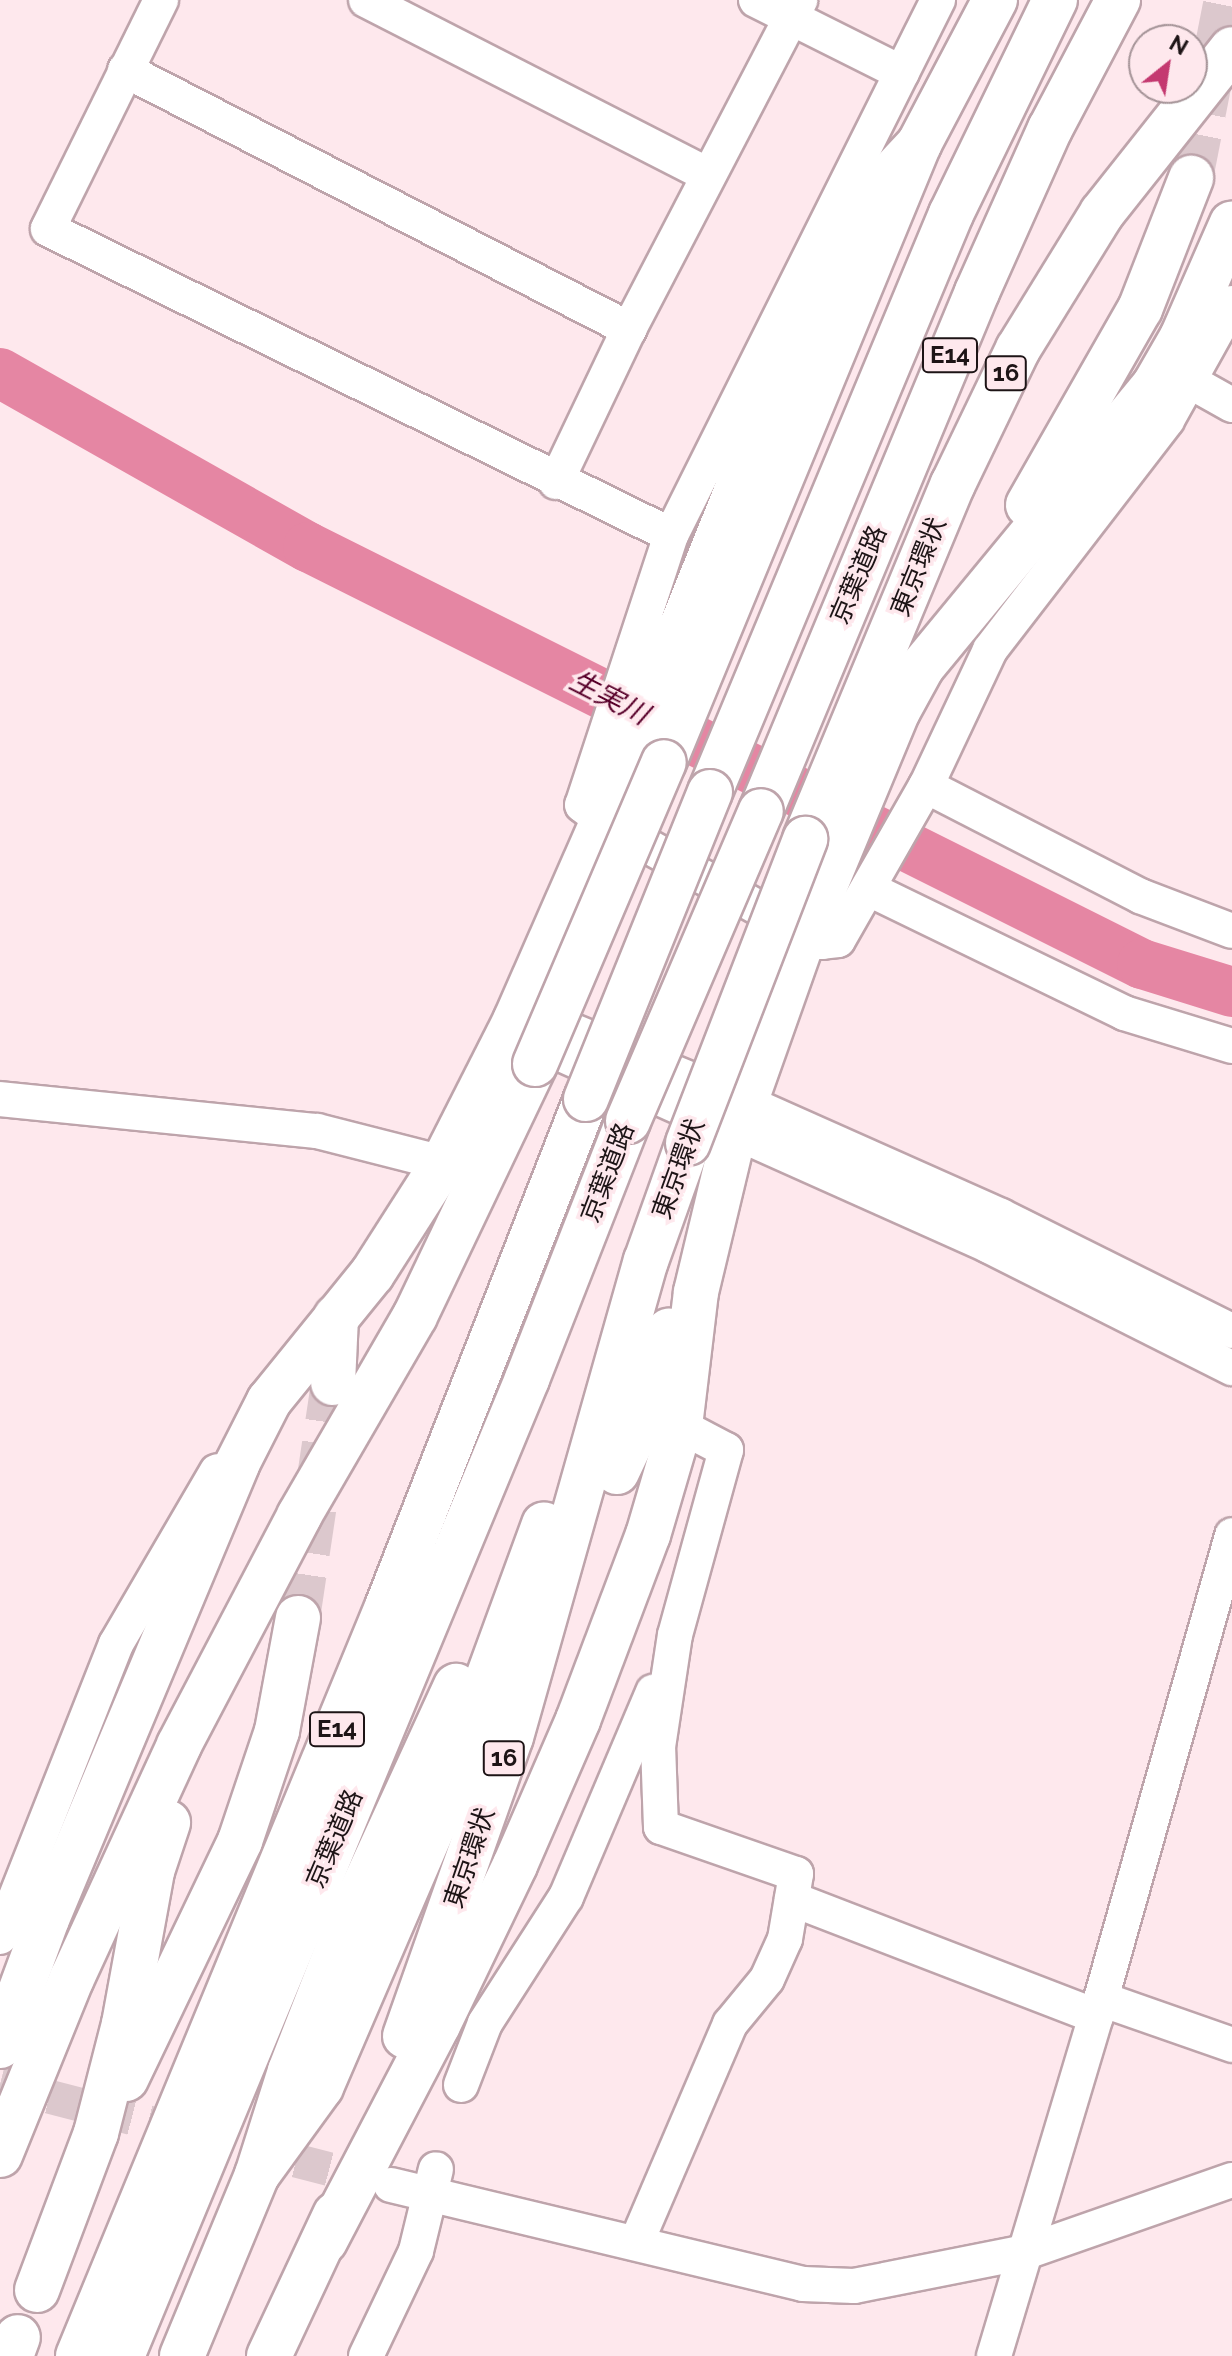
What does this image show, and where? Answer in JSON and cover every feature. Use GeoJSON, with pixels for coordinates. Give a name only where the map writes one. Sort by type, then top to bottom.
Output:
{"type":"FeatureCollection","features":[{"type":"Feature","properties":{"kind":"highway","name":"京葉道路"},"geometry":{"type":"LineString","coordinates":[[78,2356],[387,1607],[586,1099],[749,697],[951,214],[1055,0]]}},
{"type":"Feature","properties":{"kind":"highway","name":"京葉道路"},"geometry":{"type":"LineString","coordinates":[[122,2356],[527,1379],[628,1121],[977,292],[1050,129],[1118,0]]}},
{"type":"Feature","properties":{"kind":"highway"},"geometry":{"type":"LineString","coordinates":[[0,2155],[72,1978],[166,1772],[276,1559],[415,1316],[535,1064],[684,670],[785,370],[864,203],[919,144],[988,6]]}},
{"type":"Feature","properties":{"kind":"highway"},"geometry":{"type":"LineString","coordinates":[[1208,48],[1232,16]]}},
{"type":"Feature","properties":{"kind":"highway","name":"東京環状"},"geometry":{"type":"LineString","coordinates":[[269,2356],[325,2241],[451,1914],[511,1737],[646,1261],[688,1143],[862,746],[1018,349],[1102,213],[1147,152],[1232,49]]}},
{"type":"Feature","properties":{"kind":"highway"},"geometry":{"type":"LineString","coordinates":[[1147,152],[1171,104]]}},
{"type":"Feature","properties":{"kind":"highway"},"geometry":{"type":"LineString","coordinates":[[967,611],[1140,309],[1191,178]]}},
{"type":"Feature","properties":{"kind":"highway"},"geometry":{"type":"LineString","coordinates":[[325,2241],[438,2025],[522,1850],[648,1535],[680,1426],[696,1292],[718,1188],[805,934],[836,856],[862,746],[967,611],[1155,384],[1189,323],[1232,223]]}},
{"type":"Feature","properties":{"kind":"highway"},"geometry":{"type":"LineString","coordinates":[[0,2046],[213,1514],[269,1401],[405,1228],[443,1163],[515,1021],[603,821],[618,741],[684,670]]}},
{"type":"Feature","properties":{"kind":"highway"},"geometry":{"type":"LineString","coordinates":[[617,1472],[650,1402],[692,1240],[718,1188]]}},
{"type":"Feature","properties":{"kind":"highway"},"geometry":{"type":"LineString","coordinates":[[257,2175],[321,2087],[397,1910],[481,1704],[586,1404],[646,1261]]}},
{"type":"Feature","properties":{"kind":"highway"},"geometry":{"type":"LineString","coordinates":[[333,1383],[336,1317]]}},
{"type":"Feature","properties":{"kind":"highway"},"geometry":{"type":"LineString","coordinates":[[37,2290],[96,2133],[124,2024],[152,1871],[196,1744],[255,1627],[276,1559]]}},
{"type":"Feature","properties":{"kind":"highway"},"geometry":{"type":"LineString","coordinates":[[96,2133],[151,2034],[240,1841],[277,1731],[298,1618]]}},
{"type":"Feature","properties":{"kind":"highway"},"geometry":{"type":"LineString","coordinates":[[182,2356],[257,2175],[290,2071],[352,1912],[456,1686]]}},
{"type":"Feature","properties":{"kind":"street"},"geometry":{"type":"LineString","coordinates":[[161,0],[48,229],[556,482],[671,535]]}},
{"type":"Feature","properties":{"kind":"street"},"geometry":{"type":"LineString","coordinates":[[366,0],[708,175]]}},
{"type":"Feature","properties":{"kind":"street"},"geometry":{"type":"LineString","coordinates":[[756,0],[796,9],[902,73]]}},
{"type":"Feature","properties":{"kind":"street"},"geometry":{"type":"LineString","coordinates":[[618,741],[635,633],[671,535],[938,0]]}},
{"type":"Feature","properties":{"kind":"street"},"geometry":{"type":"LineString","coordinates":[[556,482],[629,329],[796,9]]}},
{"type":"Feature","properties":{"kind":"street"},"geometry":{"type":"LineString","coordinates":[[125,70],[629,329]]}},
{"type":"Feature","properties":{"kind":"street"},"geometry":{"type":"LineString","coordinates":[[603,821],[805,934],[822,942],[838,940],[926,786],[990,650],[1191,382],[1232,303]]}},
{"type":"Feature","properties":{"kind":"street"},"geometry":{"type":"LineString","coordinates":[[1191,382],[1232,405]]}},
{"type":"Feature","properties":{"kind":"street"},"geometry":{"type":"LineString","coordinates":[[926,786],[1140,896],[1232,931]]}},
{"type":"Feature","properties":{"kind":"street"},"geometry":{"type":"LineString","coordinates":[[869,889],[1124,1013],[1232,1046]]}},
{"type":"Feature","properties":{"kind":"street"},"geometry":{"type":"LineString","coordinates":[[515,1021],[561,1026],[1232,1368]]}},
{"type":"Feature","properties":{"kind":"street"},"geometry":{"type":"LineString","coordinates":[[0,1099],[317,1131],[443,1163]]}},
{"type":"Feature","properties":{"kind":"street"},"geometry":{"type":"LineString","coordinates":[[740,1118],[1001,1216],[1232,1331]]}},
{"type":"Feature","properties":{"kind":"street"},"geometry":{"type":"LineString","coordinates":[[0,1937],[116,1644],[221,1464],[269,1401]]}},
{"type":"Feature","properties":{"kind":"street"},"geometry":{"type":"LineString","coordinates":[[637,2241],[730,2024],[767,1979],[785,1939],[796,1874],[661,1827],[658,1747],[675,1635],[726,1450],[680,1426]]}},
{"type":"Feature","properties":{"kind":"street"},"geometry":{"type":"LineString","coordinates":[[994,2356],[1099,2008],[1232,1535]]}},
{"type":"Feature","properties":{"kind":"street"},"geometry":{"type":"LineString","coordinates":[[461,2085],[485,2023],[566,1897],[675,1635]]}},
{"type":"Feature","properties":{"kind":"street"},"geometry":{"type":"LineString","coordinates":[[792,1899],[1099,2008],[1232,2045]]}},
{"type":"Feature","properties":{"kind":"street"},"geometry":{"type":"LineString","coordinates":[[391,2185],[434,2182],[637,2241],[803,2284],[854,2286],[1026,2252],[1232,2180]]}},
{"type":"Feature","properties":{"kind":"street"},"geometry":{"type":"LineString","coordinates":[[366,2356],[416,2251],[434,2182]]}},
{"type":"Feature","properties":{"kind":"waterway","name":"生実川"},"geometry":{"type":"LineString","coordinates":[[0,373],[308,547],[1142,964],[1232,992]]}},
{"type":"Feature","properties":{"kind":"tunnel"},"geometry":{"type":"LineString","coordinates":[[1191,178],[1226,0]]}},
{"type":"Feature","properties":{"kind":"tunnel"},"geometry":{"type":"LineString","coordinates":[[298,1618],[333,1383]]}},
{"type":"Feature","properties":{"kind":"tunnel"},"geometry":{"type":"LineString","coordinates":[[0,2084],[379,2182]]}}]}
